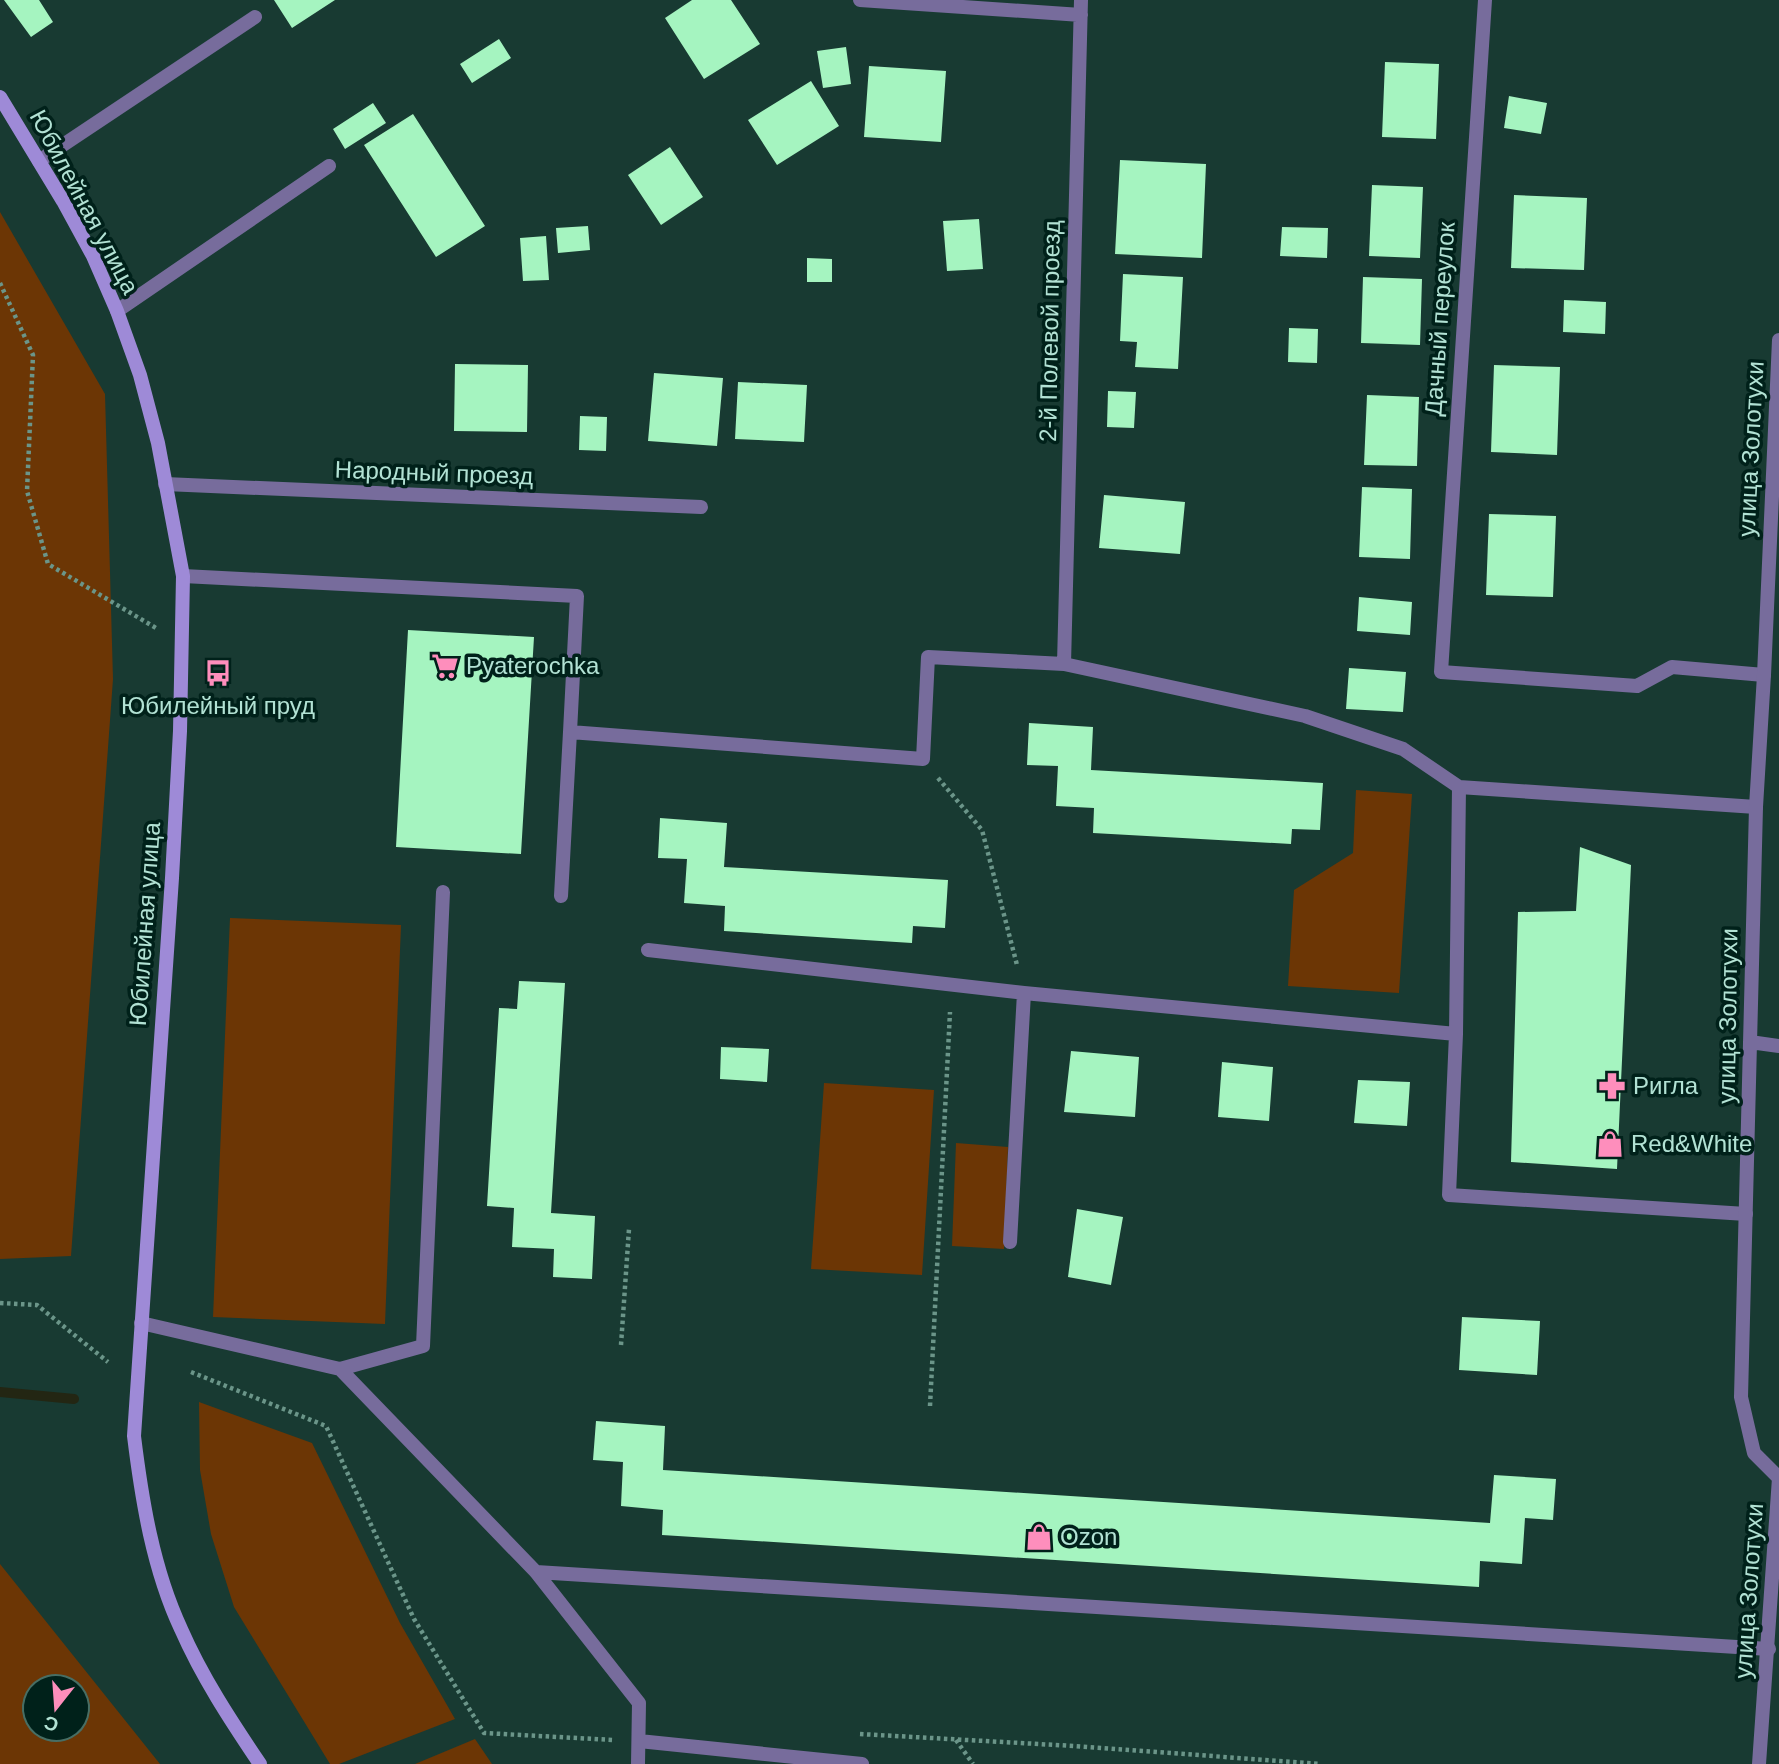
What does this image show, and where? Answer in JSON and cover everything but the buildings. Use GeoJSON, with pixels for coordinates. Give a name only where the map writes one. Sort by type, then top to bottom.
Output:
{"type":"FeatureCollection","features":[{"type":"Feature","properties":{"kind":"street"},"geometry":{"type":"LineString","coordinates":[[860,0],[1081,7]]}},
{"type":"Feature","properties":{"kind":"street","name":"Дачный переулок"},"geometry":{"type":"LineString","coordinates":[[1485,0],[1441,672],[1637,686],[1672,667],[1764,675]]}},
{"type":"Feature","properties":{"kind":"street","name":"2-й Полевой проезд"},"geometry":{"type":"LineString","coordinates":[[1064,664],[1081,7]]}},
{"type":"Feature","properties":{"kind":"street"},"geometry":{"type":"LineString","coordinates":[[39,161],[254,18]]}},
{"type":"Feature","properties":{"kind":"street","name":"Юбилейная улица"},"geometry":{"type":"LineString","coordinates":[[0,97],[93,256],[117,311],[140,375],[158,443],[183,576],[180,731],[172,878],[134,1436],[140,1488],[163,1581],[180,1628],[211,1687],[260,1764]]}},
{"type":"Feature","properties":{"kind":"street"},"geometry":{"type":"LineString","coordinates":[[117,311],[329,166]]}},
{"type":"Feature","properties":{"kind":"street","name":"улица Золотухи"},"geometry":{"type":"LineString","coordinates":[[1759,1764],[1779,1478],[1754,1453],[1741,1397],[1756,807],[1779,341]]}},
{"type":"Feature","properties":{"kind":"street","name":"Народный проезд"},"geometry":{"type":"LineString","coordinates":[[165,484],[701,507]]}},
{"type":"Feature","properties":{"kind":"street"},"geometry":{"type":"LineString","coordinates":[[183,576],[577,596],[561,896]]}},
{"type":"Feature","properties":{"kind":"street"},"geometry":{"type":"LineString","coordinates":[[569,732],[923,759],[928,657],[1064,664],[1305,716],[1403,749],[1459,787],[1756,807]]}},
{"type":"Feature","properties":{"kind":"street"},"geometry":{"type":"LineString","coordinates":[[1459,787],[1456,1034],[1449,1195],[1746,1214]]}},
{"type":"Feature","properties":{"kind":"street"},"geometry":{"type":"LineString","coordinates":[[141,1323],[340,1369],[423,1346],[443,892]]}},
{"type":"Feature","properties":{"kind":"street"},"geometry":{"type":"LineString","coordinates":[[648,950],[1024,993],[1456,1034]]}},
{"type":"Feature","properties":{"kind":"street"},"geometry":{"type":"LineString","coordinates":[[1010,1242],[1024,993]]}},
{"type":"Feature","properties":{"kind":"street"},"geometry":{"type":"LineString","coordinates":[[1750,1042],[1779,1046]]}},
{"type":"Feature","properties":{"kind":"street"},"geometry":{"type":"LineString","coordinates":[[340,1369],[537,1572],[639,1703],[638,1764]]}},
{"type":"Feature","properties":{"kind":"street"},"geometry":{"type":"LineString","coordinates":[[537,1572],[1769,1649]]}},
{"type":"Feature","properties":{"kind":"street"},"geometry":{"type":"LineString","coordinates":[[639,1741],[862,1764]]}},
{"type":"Feature","properties":{"kind":"path"},"geometry":{"type":"LineString","coordinates":[[0,283],[33,355],[27,491],[48,564],[181,642]]}},
{"type":"Feature","properties":{"kind":"path"},"geometry":{"type":"LineString","coordinates":[[923,759],[982,830],[1024,993]]}},
{"type":"Feature","properties":{"kind":"path"},"geometry":{"type":"LineString","coordinates":[[930,1406],[951,985]]}},
{"type":"Feature","properties":{"kind":"path"},"geometry":{"type":"LineString","coordinates":[[621,1345],[629,1229]]}},
{"type":"Feature","properties":{"kind":"path"},"geometry":{"type":"LineString","coordinates":[[0,1303],[37,1305],[108,1362]]}},
{"type":"Feature","properties":{"kind":"path"},"geometry":{"type":"LineString","coordinates":[[191,1372],[326,1426],[414,1619],[484,1733],[639,1741]]}},
{"type":"Feature","properties":{"kind":"path"},"geometry":{"type":"LineString","coordinates":[[856,1734],[1321,1764]]}},
{"type":"Feature","properties":{"kind":"path"},"geometry":{"type":"LineString","coordinates":[[955,1739],[973,1764]]}},
{"type":"Feature","properties":{"kind":"shaded area"},"geometry":{"type":"Polygon","coordinates":[[[0,212],[105,394],[113,679],[71,1256],[0,1259],[0,212]]]}},
{"type":"Feature","properties":{"kind":"shaded area"},"geometry":{"type":"Polygon","coordinates":[[[1356,790],[1412,794],[1399,993],[1288,986],[1294,890],[1353,853],[1356,790]]]}},
{"type":"Feature","properties":{"kind":"shaded area"},"geometry":{"type":"Polygon","coordinates":[[[230,918],[401,925],[385,1324],[213,1317],[230,918]]]}},
{"type":"Feature","properties":{"kind":"shaded area"},"geometry":{"type":"Polygon","coordinates":[[[824,1083],[934,1090],[922,1275],[811,1269],[824,1083]]]}},
{"type":"Feature","properties":{"kind":"shaded area"},"geometry":{"type":"Polygon","coordinates":[[[956,1143],[1008,1147],[1004,1249],[952,1246],[956,1143]]]}},
{"type":"Feature","properties":{"kind":"shaded area"},"geometry":{"type":"Polygon","coordinates":[[[199,1402],[312,1443],[400,1623],[455,1719],[339,1764],[330,1764],[234,1607],[211,1534],[200,1470],[199,1402]]]}},
{"type":"Feature","properties":{"kind":"shaded area"},"geometry":{"type":"Polygon","coordinates":[[[0,1564],[87,1673],[21,1673],[21,1743],[91,1743],[91,1678],[160,1764],[0,1764],[0,1564]]]}},
{"type":"Feature","properties":{"kind":"shaded area"},"geometry":{"type":"Polygon","coordinates":[[[475,1739],[492,1764],[415,1764],[475,1739]]]}},
{"type":"Feature","properties":{"kind":"waterway"},"geometry":{"type":"LineString","coordinates":[[0,1392],[74,1399]]}},
{"type":"Feature","properties":{"kind":"place","name":"Pyaterochka"},"geometry":{"type":"Point","coordinates":[445,666]}},
{"type":"Feature","properties":{"kind":"place","name":"Юбилейный пруд"},"geometry":{"type":"Point","coordinates":[218,673]}},
{"type":"Feature","properties":{"kind":"place","name":"Ригла"},"geometry":{"type":"Point","coordinates":[1612,1086]}},
{"type":"Feature","properties":{"kind":"place","name":"Red&White"},"geometry":{"type":"Point","coordinates":[1610,1144]}},
{"type":"Feature","properties":{"kind":"place","name":"Ozon"},"geometry":{"type":"Point","coordinates":[1039,1537]}}]}
